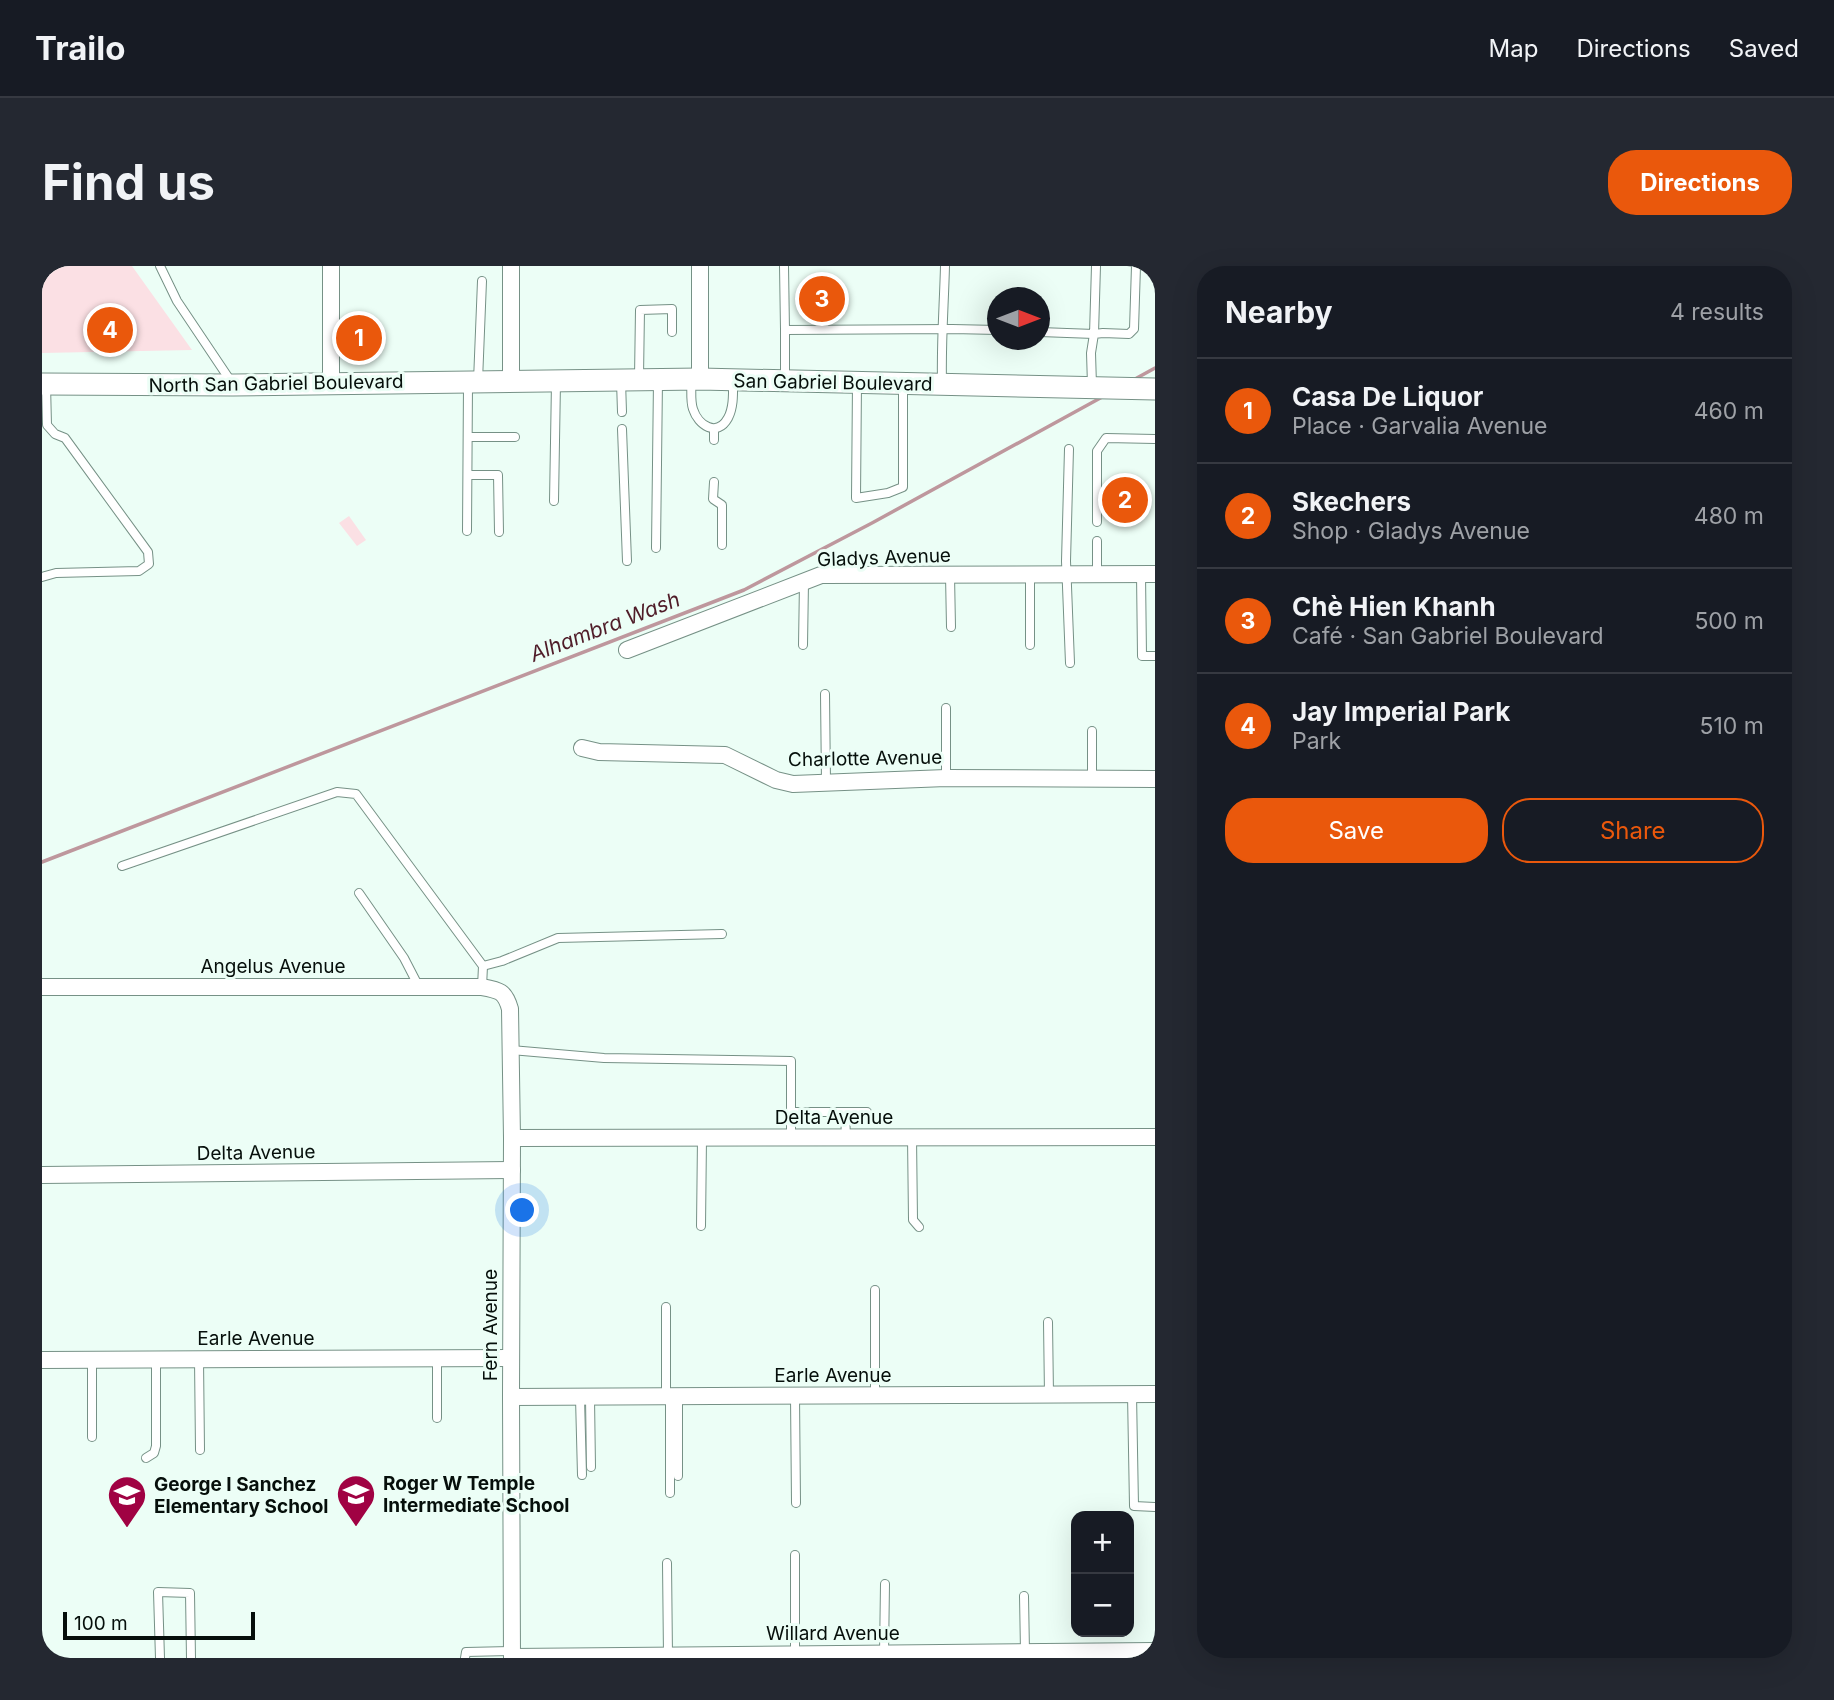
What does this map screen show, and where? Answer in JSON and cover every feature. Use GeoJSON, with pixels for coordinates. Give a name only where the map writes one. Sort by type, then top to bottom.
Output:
{"type":"FeatureCollection","features":[{"type":"Feature","properties":{"kind":"main road","name":"San Gabriel Boulevard"},"geometry":{"type":"LineString","coordinates":[[511,381],[696,379],[1152,389]]}},
{"type":"Feature","properties":{"kind":"main road","name":"North San Gabriel Boulevard"},"geometry":{"type":"LineString","coordinates":[[44,384],[233,385],[511,381]]}},
{"type":"Feature","properties":{"kind":"street"},"geometry":{"type":"LineString","coordinates":[[331,266],[331,383]]}},
{"type":"Feature","properties":{"kind":"street"},"geometry":{"type":"LineString","coordinates":[[511,266],[511,381]]}},
{"type":"Feature","properties":{"kind":"street"},"geometry":{"type":"LineString","coordinates":[[696,379],[700,266]]}},
{"type":"Feature","properties":{"kind":"street","name":"Gladys Avenue"},"geometry":{"type":"LineString","coordinates":[[627,650],[821,575],[1148,574]]}},
{"type":"Feature","properties":{"kind":"street","name":"Charlotte Avenue"},"geometry":{"type":"LineString","coordinates":[[582,748],[599,752],[725,755],[776,780],[793,784],[946,778],[1155,779]]}},
{"type":"Feature","properties":{"kind":"street","name":"Angelus Avenue"},"geometry":{"type":"LineString","coordinates":[[42,987],[482,987],[503,993]]}},
{"type":"Feature","properties":{"kind":"street","name":"Fern Avenue"},"geometry":{"type":"LineString","coordinates":[[503,993],[508,999],[510,1009],[512,1138],[512,1655]]}},
{"type":"Feature","properties":{"kind":"street","name":"Delta Avenue"},"geometry":{"type":"LineString","coordinates":[[512,1138],[1155,1137]]}},
{"type":"Feature","properties":{"kind":"street","name":"Delta Avenue"},"geometry":{"type":"LineString","coordinates":[[42,1175],[512,1170]]}},
{"type":"Feature","properties":{"kind":"street","name":"Earle Avenue"},"geometry":{"type":"LineString","coordinates":[[42,1360],[511,1358]]}},
{"type":"Feature","properties":{"kind":"street","name":"Earle Avenue"},"geometry":{"type":"LineString","coordinates":[[510,1398],[1155,1394]]}},
{"type":"Feature","properties":{"kind":"street","name":"Willard Avenue"},"geometry":{"type":"LineString","coordinates":[[512,1655],[884,1656],[1024,1652],[1083,1655],[1155,1651]]}},
{"type":"Feature","properties":{"kind":"lane"},"geometry":{"type":"LineString","coordinates":[[160,266],[177,301],[233,385]]}},
{"type":"Feature","properties":{"kind":"lane"},"geometry":{"type":"LineString","coordinates":[[784,266],[785,381]]}},
{"type":"Feature","properties":{"kind":"lane"},"geometry":{"type":"LineString","coordinates":[[942,385],[945,266]]}},
{"type":"Feature","properties":{"kind":"lane"},"geometry":{"type":"LineString","coordinates":[[1089,388],[1096,266]]}},
{"type":"Feature","properties":{"kind":"lane"},"geometry":{"type":"LineString","coordinates":[[1050,332],[1129,334],[1133,328],[1136,266]]}},
{"type":"Feature","properties":{"kind":"lane"},"geometry":{"type":"LineString","coordinates":[[467,531],[468,437],[481,281]]}},
{"type":"Feature","properties":{"kind":"lane"},"geometry":{"type":"LineString","coordinates":[[656,548],[639,380],[640,310],[672,309],[672,332]]}},
{"type":"Feature","properties":{"kind":"lane"},"geometry":{"type":"LineString","coordinates":[[785,330],[987,330]]}},
{"type":"Feature","properties":{"kind":"lane"},"geometry":{"type":"LineString","coordinates":[[696,379],[692,405],[694,411],[702,425],[714,429],[727,421],[733,380]]}},
{"type":"Feature","properties":{"kind":"lane"},"geometry":{"type":"LineString","coordinates":[[622,412],[639,380]]}},
{"type":"Feature","properties":{"kind":"lane"},"geometry":{"type":"LineString","coordinates":[[554,501],[556,382]]}},
{"type":"Feature","properties":{"kind":"lane"},"geometry":{"type":"LineString","coordinates":[[857,383],[856,498],[888,494],[902,487],[902,384]]}},
{"type":"Feature","properties":{"kind":"lane"},"geometry":{"type":"LineString","coordinates":[[42,576],[56,573],[139,571],[149,564],[148,552],[65,438],[55,434],[47,425],[44,384]]}},
{"type":"Feature","properties":{"kind":"lane"},"geometry":{"type":"LineString","coordinates":[[622,429],[626,561]]}},
{"type":"Feature","properties":{"kind":"lane"},"geometry":{"type":"LineString","coordinates":[[714,429],[714,440]]}},
{"type":"Feature","properties":{"kind":"lane"},"geometry":{"type":"LineString","coordinates":[[468,437],[514,437]]}},
{"type":"Feature","properties":{"kind":"lane"},"geometry":{"type":"LineString","coordinates":[[1097,522],[1097,451],[1106,438],[1155,439]]}},
{"type":"Feature","properties":{"kind":"lane"},"geometry":{"type":"LineString","coordinates":[[1069,449],[1067,575],[1070,663]]}},
{"type":"Feature","properties":{"kind":"lane"},"geometry":{"type":"LineString","coordinates":[[468,475],[498,475],[499,532]]}},
{"type":"Feature","properties":{"kind":"lane"},"geometry":{"type":"LineString","coordinates":[[713,482],[713,499],[722,505],[722,545]]}},
{"type":"Feature","properties":{"kind":"lane"},"geometry":{"type":"LineString","coordinates":[[1097,541],[1097,574]]}},
{"type":"Feature","properties":{"kind":"lane"},"geometry":{"type":"LineString","coordinates":[[1148,574],[1142,656],[1155,656]]}},
{"type":"Feature","properties":{"kind":"lane"},"geometry":{"type":"LineString","coordinates":[[950,575],[951,627]]}},
{"type":"Feature","properties":{"kind":"lane"},"geometry":{"type":"LineString","coordinates":[[1030,575],[1030,645]]}},
{"type":"Feature","properties":{"kind":"lane"},"geometry":{"type":"LineString","coordinates":[[803,645],[804,582]]}},
{"type":"Feature","properties":{"kind":"lane"},"geometry":{"type":"LineString","coordinates":[[825,694],[826,783]]}},
{"type":"Feature","properties":{"kind":"lane"},"geometry":{"type":"LineString","coordinates":[[946,708],[946,778]]}},
{"type":"Feature","properties":{"kind":"lane"},"geometry":{"type":"LineString","coordinates":[[1092,731],[1092,779]]}},
{"type":"Feature","properties":{"kind":"lane"},"geometry":{"type":"LineString","coordinates":[[122,866],[337,792],[356,794],[483,966],[482,987]]}},
{"type":"Feature","properties":{"kind":"lane"},"geometry":{"type":"LineString","coordinates":[[359,893],[404,958],[419,987]]}},
{"type":"Feature","properties":{"kind":"lane"},"geometry":{"type":"LineString","coordinates":[[483,966],[558,938],[722,934]]}},
{"type":"Feature","properties":{"kind":"lane"},"geometry":{"type":"LineString","coordinates":[[510,1050],[604,1058],[790,1061],[791,1138]]}},
{"type":"Feature","properties":{"kind":"lane"},"geometry":{"type":"LineString","coordinates":[[791,1112],[867,1111]]}},
{"type":"Feature","properties":{"kind":"lane"},"geometry":{"type":"LineString","coordinates":[[845,1112],[846,1138]]}},
{"type":"Feature","properties":{"kind":"lane"},"geometry":{"type":"LineString","coordinates":[[912,1137],[913,1220],[919,1227]]}},
{"type":"Feature","properties":{"kind":"lane"},"geometry":{"type":"LineString","coordinates":[[701,1226],[702,1138]]}},
{"type":"Feature","properties":{"kind":"lane"},"geometry":{"type":"LineString","coordinates":[[875,1290],[875,1396]]}},
{"type":"Feature","properties":{"kind":"lane"},"geometry":{"type":"LineString","coordinates":[[666,1307],[678,1476]]}},
{"type":"Feature","properties":{"kind":"lane"},"geometry":{"type":"LineString","coordinates":[[1048,1322],[1049,1395]]}},
{"type":"Feature","properties":{"kind":"lane"},"geometry":{"type":"LineString","coordinates":[[437,1358],[437,1418]]}},
{"type":"Feature","properties":{"kind":"lane"},"geometry":{"type":"LineString","coordinates":[[199,1359],[200,1450]]}},
{"type":"Feature","properties":{"kind":"lane"},"geometry":{"type":"LineString","coordinates":[[92,1360],[92,1437]]}},
{"type":"Feature","properties":{"kind":"lane"},"geometry":{"type":"LineString","coordinates":[[146,1458],[154,1453],[156,1446],[156,1360]]}},
{"type":"Feature","properties":{"kind":"lane"},"geometry":{"type":"LineString","coordinates":[[1132,1394],[1134,1506],[1155,1507]]}},
{"type":"Feature","properties":{"kind":"lane"},"geometry":{"type":"LineString","coordinates":[[795,1396],[796,1503]]}},
{"type":"Feature","properties":{"kind":"lane"},"geometry":{"type":"LineString","coordinates":[[670,1493],[671,1397]]}},
{"type":"Feature","properties":{"kind":"lane"},"geometry":{"type":"LineString","coordinates":[[585,1398],[591,1466]]}},
{"type":"Feature","properties":{"kind":"lane"},"geometry":{"type":"LineString","coordinates":[[582,1475],[585,1398]]}},
{"type":"Feature","properties":{"kind":"lane"},"geometry":{"type":"LineString","coordinates":[[795,1555],[795,1654]]}},
{"type":"Feature","properties":{"kind":"lane"},"geometry":{"type":"LineString","coordinates":[[667,1563],[668,1656]]}},
{"type":"Feature","properties":{"kind":"lane"},"geometry":{"type":"LineString","coordinates":[[884,1656],[885,1584]]}},
{"type":"Feature","properties":{"kind":"lane"},"geometry":{"type":"LineString","coordinates":[[160,1658],[158,1592],[190,1593],[191,1658]]}},
{"type":"Feature","properties":{"kind":"lane"},"geometry":{"type":"LineString","coordinates":[[1024,1596],[1024,1652]]}},
{"type":"Feature","properties":{"kind":"lane"},"geometry":{"type":"LineString","coordinates":[[465,1658],[466,1652],[512,1655]]}},
{"type":"Feature","properties":{"kind":"shaded area"},"geometry":{"type":"Polygon","coordinates":[[[42,266],[132,266],[192,350],[42,353],[42,266]]]}},
{"type":"Feature","properties":{"kind":"shaded area"},"geometry":{"type":"Polygon","coordinates":[[[349,516],[366,540],[357,546],[339,523],[349,516]]]}},
{"type":"Feature","properties":{"kind":"waterway","name":"Alhambra Wash"},"geometry":{"type":"LineString","coordinates":[[1135,379],[1155,368]]}},
{"type":"Feature","properties":{"kind":"waterway","name":"Alhambra Wash"},"geometry":{"type":"LineString","coordinates":[[42,862],[744,590],[1104,396]]}},
{"type":"Feature","properties":{"kind":"place","name":"Chè Hien Khanh"},"geometry":{"type":"Point","coordinates":[822,299]}},
{"type":"Feature","properties":{"kind":"place","name":"Jay Imperial Park"},"geometry":{"type":"Point","coordinates":[110,330]}},
{"type":"Feature","properties":{"kind":"place","name":"Casa De Liquor"},"geometry":{"type":"Point","coordinates":[359,338]}},
{"type":"Feature","properties":{"kind":"place","name":"Skechers"},"geometry":{"type":"Point","coordinates":[1125,500]}},
{"type":"Feature","properties":{"kind":"place","name":"Roger W Temple Intermediate School"},"geometry":{"type":"Point","coordinates":[356,1528]}},
{"type":"Feature","properties":{"kind":"place","name":"George I Sanchez Elementary School"},"geometry":{"type":"Point","coordinates":[127,1529]}}]}
